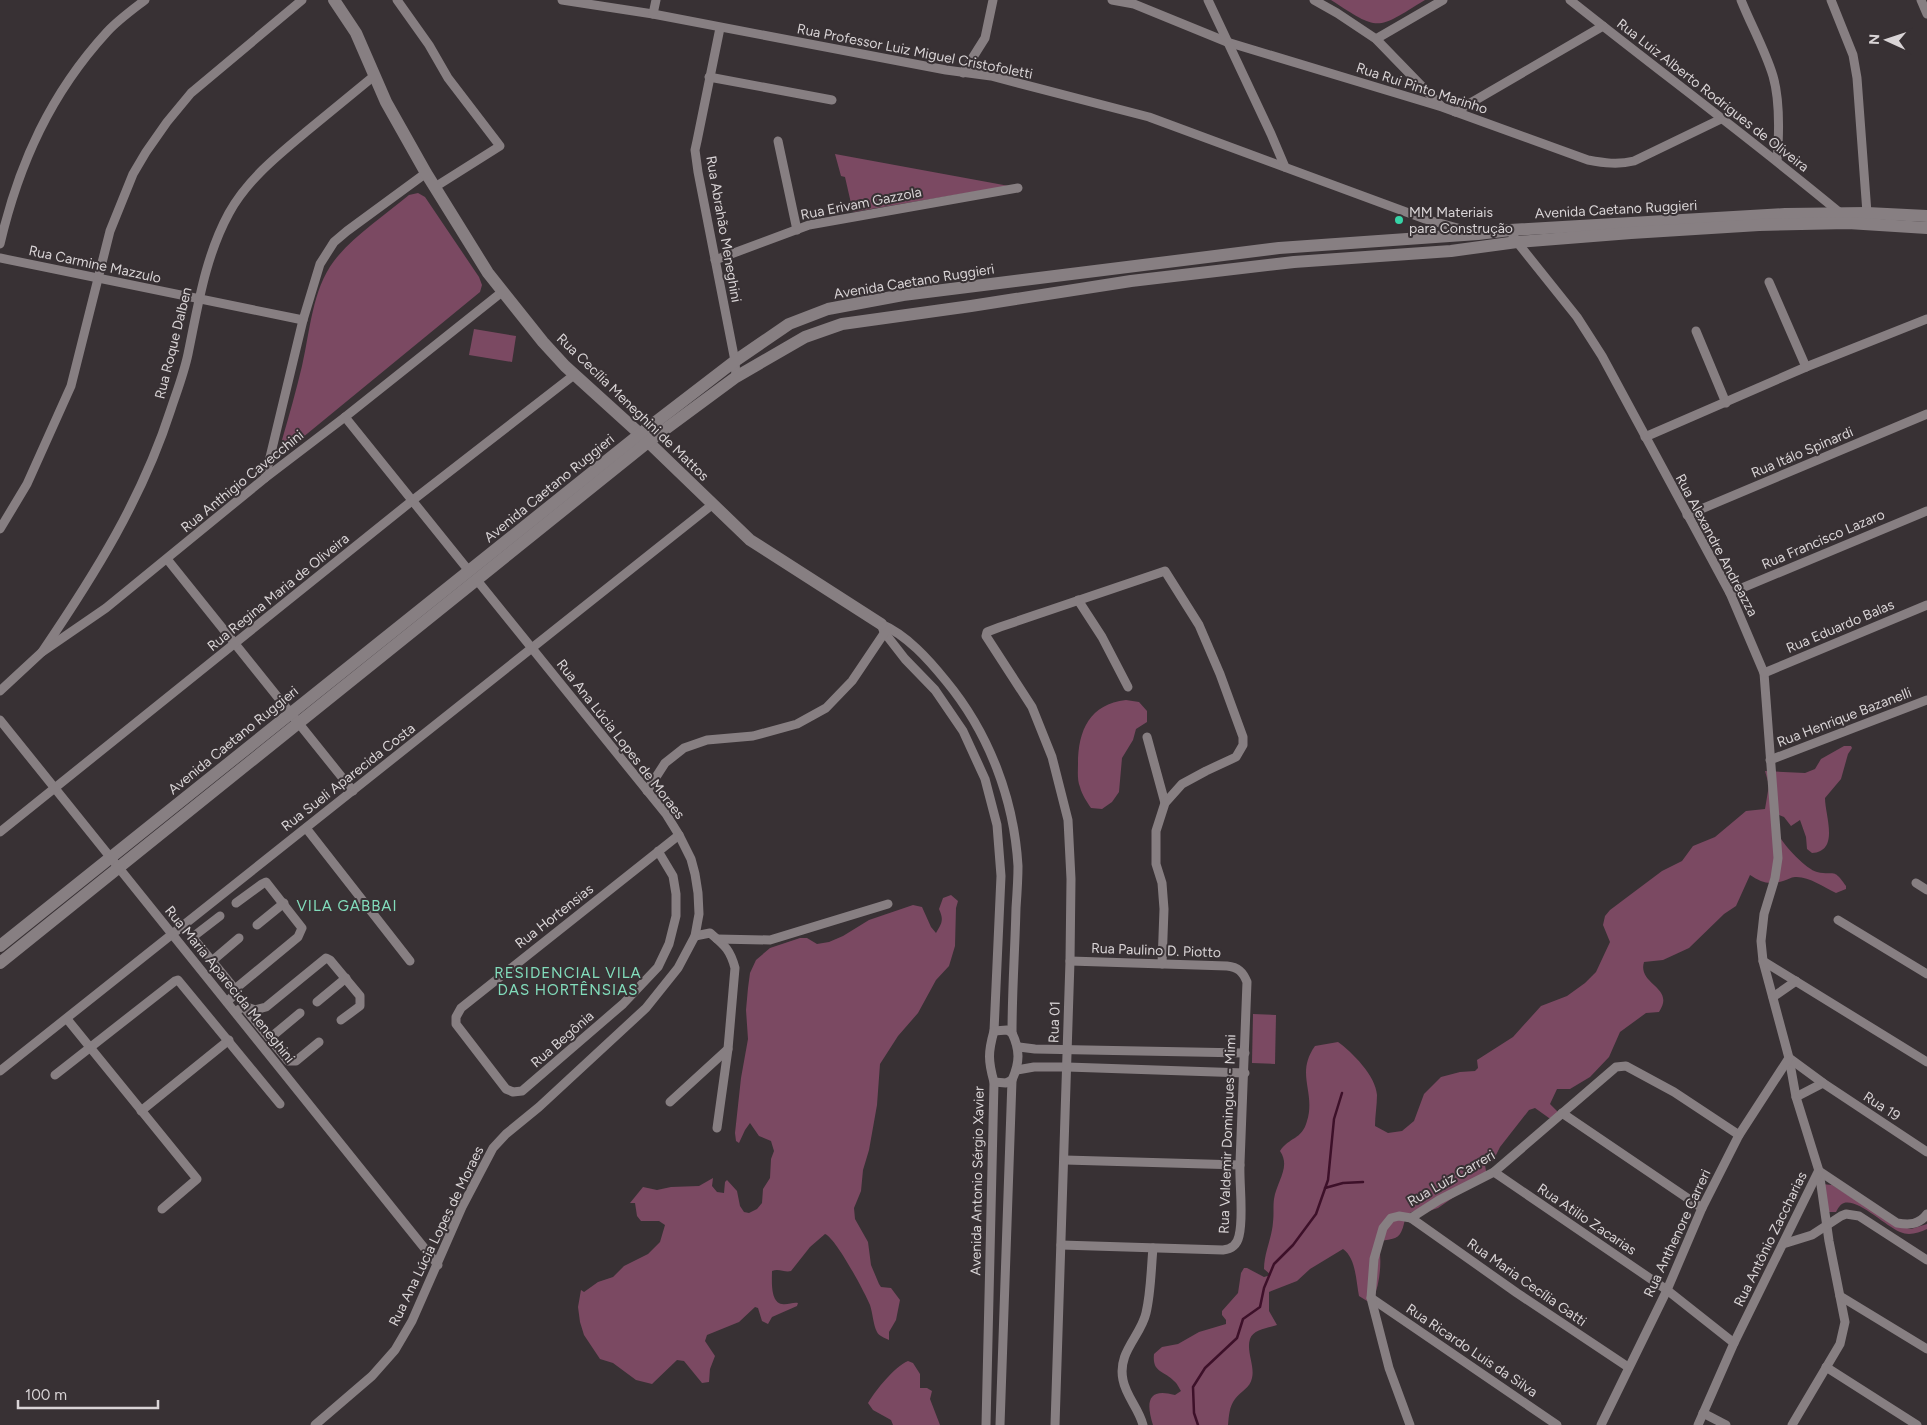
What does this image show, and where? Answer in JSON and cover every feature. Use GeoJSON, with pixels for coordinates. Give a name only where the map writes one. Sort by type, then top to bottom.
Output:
{"type":"FeatureCollection","features":[{"type":"Feature","properties":{"kind":"main road","name":"Rua Cecília Meneghini de Mattos"},"geometry":{"type":"LineString","coordinates":[[334,0],[356,33],[386,102],[466,239],[502,292],[543,342],[574,375],[644,438],[750,540],[884,628]]}},
{"type":"Feature","properties":{"kind":"main road","name":"Avenida Caetano Ruggieri"},"geometry":{"type":"LineString","coordinates":[[0,963],[115,863],[644,438],[734,361],[789,324],[828,310],[903,295],[1279,248],[1478,234],[1510,230],[1785,214],[1839,212],[1927,216]]}},
{"type":"Feature","properties":{"kind":"main road","name":"Avenida Caetano Ruggieri"},"geometry":{"type":"LineString","coordinates":[[644,438],[736,377],[805,337],[842,324],[1132,281],[1294,262],[1451,251],[1517,242],[1759,225],[1848,223],[1927,228]]}},
{"type":"Feature","properties":{"kind":"main road","name":"Avenida Caetano Ruggieri"},"geometry":{"type":"LineString","coordinates":[[0,946],[115,863]]}},
{"type":"Feature","properties":{"kind":"street"},"geometry":{"type":"LineString","coordinates":[[0,244],[7,214],[23,166],[31,146],[52,106],[82,60],[108,30],[145,0]]}},
{"type":"Feature","properties":{"kind":"street"},"geometry":{"type":"LineString","coordinates":[[0,528],[27,484],[71,386],[110,231],[133,174],[167,122],[191,93],[302,0]]}},
{"type":"Feature","properties":{"kind":"street"},"geometry":{"type":"LineString","coordinates":[[397,0],[429,45],[448,78],[500,146],[435,187]]}},
{"type":"Feature","properties":{"kind":"street","name":"Rua Professor Luiz Miguel Cristofoletti"},"geometry":{"type":"LineString","coordinates":[[565,0],[653,14],[963,73],[991,76],[1149,117],[1424,219],[1478,234]]}},
{"type":"Feature","properties":{"kind":"street"},"geometry":{"type":"LineString","coordinates":[[653,14],[656,0]]}},
{"type":"Feature","properties":{"kind":"street"},"geometry":{"type":"LineString","coordinates":[[963,73],[985,38],[992,0]]}},
{"type":"Feature","properties":{"kind":"street","name":"Rua Rui Pinto Marinho"},"geometry":{"type":"LineString","coordinates":[[1112,0],[1134,4],[1227,42],[1442,108],[1588,160],[1623,164],[1634,162],[1721,120]]}},
{"type":"Feature","properties":{"kind":"street"},"geometry":{"type":"LineString","coordinates":[[1208,0],[1285,167]]}},
{"type":"Feature","properties":{"kind":"street"},"geometry":{"type":"LineString","coordinates":[[1314,0],[1376,39],[1442,108]]}},
{"type":"Feature","properties":{"kind":"street"},"geometry":{"type":"LineString","coordinates":[[1376,39],[1443,0]]}},
{"type":"Feature","properties":{"kind":"street","name":"Rua Luiz Alberto Rodrigues de Oliveira"},"geometry":{"type":"LineString","coordinates":[[1570,0],[1721,120],[1777,161],[1839,212]]}},
{"type":"Feature","properties":{"kind":"street"},"geometry":{"type":"LineString","coordinates":[[1741,0],[1772,74],[1776,89],[1777,161]]}},
{"type":"Feature","properties":{"kind":"street"},"geometry":{"type":"LineString","coordinates":[[1831,0],[1853,55],[1857,78],[1867,213]]}},
{"type":"Feature","properties":{"kind":"street"},"geometry":{"type":"LineString","coordinates":[[1921,0],[1927,14]]}},
{"type":"Feature","properties":{"kind":"street"},"geometry":{"type":"LineString","coordinates":[[1454,112],[1603,26]]}},
{"type":"Feature","properties":{"kind":"street","name":"Rua Abrahão Meneghini"},"geometry":{"type":"LineString","coordinates":[[720,28],[696,150],[698,172],[736,377]]}},
{"type":"Feature","properties":{"kind":"street","name":"Rua Roque Dalben"},"geometry":{"type":"LineString","coordinates":[[42,652],[108,551],[129,513],[148,470],[171,410],[187,356],[206,266],[229,212],[258,173],[374,76]]}},
{"type":"Feature","properties":{"kind":"street"},"geometry":{"type":"LineString","coordinates":[[709,78],[832,100]]}},
{"type":"Feature","properties":{"kind":"street"},"geometry":{"type":"LineString","coordinates":[[778,141],[797,230]]}},
{"type":"Feature","properties":{"kind":"street"},"geometry":{"type":"LineString","coordinates":[[265,478],[303,320],[320,264],[334,242],[426,173]]}},
{"type":"Feature","properties":{"kind":"street","name":"Rua Erivam Gazzola"},"geometry":{"type":"LineString","coordinates":[[714,260],[797,230],[826,222],[1018,188]]}},
{"type":"Feature","properties":{"kind":"street","name":"Rua Professor Luiz Miguel Cristofoletti"},"geometry":{"type":"LineString","coordinates":[[1424,219],[1443,236],[1451,251]]}},
{"type":"Feature","properties":{"kind":"street","name":"Rua Alexandre Andreazza"},"geometry":{"type":"LineString","coordinates":[[1510,230],[1517,242],[1577,317],[1602,356],[1730,593],[1764,673],[1778,858],[1775,878],[1764,914],[1761,941],[1763,961],[1789,1058]]}},
{"type":"Feature","properties":{"kind":"street","name":"Rua Carmine Mazzulo"},"geometry":{"type":"LineString","coordinates":[[0,258],[303,320]]}},
{"type":"Feature","properties":{"kind":"street"},"geometry":{"type":"LineString","coordinates":[[1769,282],[1806,367]]}},
{"type":"Feature","properties":{"kind":"street","name":"Rua Anthigio Cavecchini"},"geometry":{"type":"LineString","coordinates":[[0,691],[42,652],[106,608],[265,478],[502,292]]}},
{"type":"Feature","properties":{"kind":"street"},"geometry":{"type":"LineString","coordinates":[[1646,437],[1806,367],[1927,319]]}},
{"type":"Feature","properties":{"kind":"street"},"geometry":{"type":"LineString","coordinates":[[1696,330],[1726,403]]}},
{"type":"Feature","properties":{"kind":"street","name":"Rua Regina Maria de Oliveira"},"geometry":{"type":"LineString","coordinates":[[0,832],[413,500],[574,375]]}},
{"type":"Feature","properties":{"kind":"street","name":"Rua Itálo Spinardi"},"geometry":{"type":"LineString","coordinates":[[1687,515],[1927,414]]}},
{"type":"Feature","properties":{"kind":"street","name":"Rua Ana Lúcia Lopes de Moraes"},"geometry":{"type":"LineString","coordinates":[[315,1425],[372,1376],[395,1350],[412,1321],[462,1207],[494,1148],[506,1134],[539,1107],[646,1008],[678,968],[695,936],[699,914],[695,874],[691,859],[666,814],[345,417]]}},
{"type":"Feature","properties":{"kind":"street","name":"Rua Sueli Aparecida Costa"},"geometry":{"type":"LineString","coordinates":[[0,1071],[713,504]]}},
{"type":"Feature","properties":{"kind":"street","name":"Rua Francisco Lazaro"},"geometry":{"type":"LineString","coordinates":[[1730,593],[1927,511]]}},
{"type":"Feature","properties":{"kind":"street"},"geometry":{"type":"LineString","coordinates":[[167,559],[353,791]]}},
{"type":"Feature","properties":{"kind":"street"},"geometry":{"type":"LineString","coordinates":[[1128,687],[1102,637],[1078,600],[1167,571],[1199,625],[1220,674],[1243,738],[1243,745],[1240,753],[1230,761],[1206,770],[1182,784],[1165,803],[1156,830],[1156,864],[1162,883],[1164,910],[1162,964]]}},
{"type":"Feature","properties":{"kind":"street","name":"Rua 01"},"geometry":{"type":"LineString","coordinates":[[1055,1425],[1070,961],[1071,879],[1068,820],[1052,758],[1032,707],[987,638],[988,632],[1078,600]]}},
{"type":"Feature","properties":{"kind":"street","name":"Rua Eduardo Balas"},"geometry":{"type":"LineString","coordinates":[[1764,673],[1927,605]]}},
{"type":"Feature","properties":{"kind":"street"},"geometry":{"type":"LineString","coordinates":[[647,790],[665,763],[684,748],[707,740],[753,736],[798,724],[826,708],[852,681],[884,628],[929,660],[958,695],[988,745],[1008,799],[1018,866],[1012,1033],[1018,1046],[1017,1070],[1012,1080],[1000,1425]]}},
{"type":"Feature","properties":{"kind":"street","name":"Avenida Antonio Sérgio Xavier"},"geometry":{"type":"LineString","coordinates":[[884,628],[905,659],[935,690],[963,731],[985,779],[997,825],[1001,876],[994,1031],[988,1055],[994,1082],[986,1425]]}},
{"type":"Feature","properties":{"kind":"street","name":"Rua Henrique Bazanelli"},"geometry":{"type":"LineString","coordinates":[[1770,760],[1927,700]]}},
{"type":"Feature","properties":{"kind":"street","name":"Rua Maria Aparecida Meneghini"},"geometry":{"type":"LineString","coordinates":[[0,720],[438,1265]]}},
{"type":"Feature","properties":{"kind":"street"},"geometry":{"type":"LineString","coordinates":[[1147,737],[1165,803]]}},
{"type":"Feature","properties":{"kind":"street"},"geometry":{"type":"LineString","coordinates":[[306,828],[410,961]]}},
{"type":"Feature","properties":{"kind":"street","name":"Rua Hortensias"},"geometry":{"type":"LineString","coordinates":[[522,1092],[506,1090],[456,1024],[456,1017],[461,1008],[679,835]]}},
{"type":"Feature","properties":{"kind":"street","name":"Rua Begônia"},"geometry":{"type":"LineString","coordinates":[[522,1092],[623,1004],[658,967],[669,944],[676,916],[676,894],[673,876],[658,851]]}},
{"type":"Feature","properties":{"kind":"street"},"geometry":{"type":"LineString","coordinates":[[235,988],[302,932],[302,928],[284,903],[266,882],[236,902]]}},
{"type":"Feature","properties":{"kind":"street"},"geometry":{"type":"LineString","coordinates":[[1916,883],[1927,890]]}},
{"type":"Feature","properties":{"kind":"street"},"geometry":{"type":"LineString","coordinates":[[257,925],[284,903]]}},
{"type":"Feature","properties":{"kind":"street"},"geometry":{"type":"LineString","coordinates":[[716,939],[770,940],[888,904]]}},
{"type":"Feature","properties":{"kind":"street"},"geometry":{"type":"LineString","coordinates":[[220,916],[194,936],[194,939],[235,988],[235,994],[227,1002]]}},
{"type":"Feature","properties":{"kind":"street"},"geometry":{"type":"LineString","coordinates":[[1838,920],[1927,974]]}},
{"type":"Feature","properties":{"kind":"street"},"geometry":{"type":"LineString","coordinates":[[695,936],[710,933],[725,946],[731,955],[735,968],[728,1049],[717,1128]]}},
{"type":"Feature","properties":{"kind":"street"},"geometry":{"type":"LineString","coordinates":[[212,961],[239,938]]}},
{"type":"Feature","properties":{"kind":"street"},"geometry":{"type":"LineString","coordinates":[[244,1006],[255,1010],[266,1007],[326,958],[330,960],[360,996],[360,1006],[341,1020]]}},
{"type":"Feature","properties":{"kind":"street","name":"Rua Paulino D. Piotto"},"geometry":{"type":"LineString","coordinates":[[1070,961],[1227,966],[1235,967],[1241,971]]}},
{"type":"Feature","properties":{"kind":"street"},"geometry":{"type":"LineString","coordinates":[[1763,961],[1927,1062]]}},
{"type":"Feature","properties":{"kind":"street","name":"Rua Valdemir Domingues - Mimi"},"geometry":{"type":"LineString","coordinates":[[1061,1244],[1223,1250],[1230,1249],[1235,1245],[1240,1231],[1240,1165],[1247,982],[1241,971]]}},
{"type":"Feature","properties":{"kind":"street"},"geometry":{"type":"LineString","coordinates":[[317,1002],[346,978]]}},
{"type":"Feature","properties":{"kind":"street"},"geometry":{"type":"LineString","coordinates":[[55,1075],[177,980],[180,981],[280,1104]]}},
{"type":"Feature","properties":{"kind":"street"},"geometry":{"type":"LineString","coordinates":[[1773,997],[1796,981]]}},
{"type":"Feature","properties":{"kind":"street"},"geometry":{"type":"LineString","coordinates":[[235,1012],[244,1006]]}},
{"type":"Feature","properties":{"kind":"street"},"geometry":{"type":"LineString","coordinates":[[244,1006],[288,1061],[296,1061],[319,1042]]}},
{"type":"Feature","properties":{"kind":"street"},"geometry":{"type":"LineString","coordinates":[[270,1038],[300,1013]]}},
{"type":"Feature","properties":{"kind":"street"},"geometry":{"type":"LineString","coordinates":[[67,1019],[197,1180],[162,1209]]}},
{"type":"Feature","properties":{"kind":"street"},"geometry":{"type":"LineString","coordinates":[[994,1031],[1006,1030],[1012,1033]]}},
{"type":"Feature","properties":{"kind":"street"},"geometry":{"type":"LineString","coordinates":[[141,1111],[229,1040]]}},
{"type":"Feature","properties":{"kind":"street"},"geometry":{"type":"LineString","coordinates":[[1018,1046],[1244,1054]]}},
{"type":"Feature","properties":{"kind":"street"},"geometry":{"type":"LineString","coordinates":[[670,1102],[728,1049]]}},
{"type":"Feature","properties":{"kind":"street","name":"Rua 19"},"geometry":{"type":"LineString","coordinates":[[1789,1058],[1823,1083],[1927,1152]]}},
{"type":"Feature","properties":{"kind":"street","name":"Rua Antônio Zaccharias"},"geometry":{"type":"LineString","coordinates":[[1698,1425],[1734,1344],[1819,1171],[1796,1097],[1789,1058]]}},
{"type":"Feature","properties":{"kind":"street","name":"Rua Anthenore Carreri"},"geometry":{"type":"LineString","coordinates":[[1601,1425],[1667,1290],[1702,1208],[1739,1135],[1789,1058]]}},
{"type":"Feature","properties":{"kind":"street","name":"Rua Luiz Carreri"},"geometry":{"type":"LineString","coordinates":[[1410,1425],[1389,1368],[1371,1298],[1374,1259],[1383,1228],[1391,1218],[1399,1216],[1411,1218],[1439,1200],[1494,1172],[1616,1067],[1626,1066],[1666,1088],[1739,1135]]}},
{"type":"Feature","properties":{"kind":"street"},"geometry":{"type":"LineString","coordinates":[[1017,1070],[1034,1067],[1067,1067],[1244,1073]]}},
{"type":"Feature","properties":{"kind":"street"},"geometry":{"type":"LineString","coordinates":[[994,1082],[1006,1083],[1012,1080]]}},
{"type":"Feature","properties":{"kind":"street"},"geometry":{"type":"LineString","coordinates":[[1796,1097],[1823,1083]]}},
{"type":"Feature","properties":{"kind":"street"},"geometry":{"type":"LineString","coordinates":[[1562,1113],[1702,1208]]}},
{"type":"Feature","properties":{"kind":"street"},"geometry":{"type":"LineString","coordinates":[[1065,1160],[1240,1165]]}},
{"type":"Feature","properties":{"kind":"street"},"geometry":{"type":"LineString","coordinates":[[1819,1171],[1897,1223],[1907,1225],[1917,1223],[1927,1214]]}},
{"type":"Feature","properties":{"kind":"street"},"geometry":{"type":"LineString","coordinates":[[1792,1425],[1844,1334],[1845,1322],[1819,1171]]}},
{"type":"Feature","properties":{"kind":"street","name":"Rua Atilio Zacarias"},"geometry":{"type":"LineString","coordinates":[[1494,1172],[1667,1290],[1734,1344]]}},
{"type":"Feature","properties":{"kind":"street"},"geometry":{"type":"LineString","coordinates":[[1783,1244],[1812,1235],[1846,1214],[1859,1216],[1925,1255]]}},
{"type":"Feature","properties":{"kind":"street","name":"Rua Maria Cecília Gatti"},"geometry":{"type":"LineString","coordinates":[[1411,1218],[1517,1293],[1628,1367]]}},
{"type":"Feature","properties":{"kind":"street"},"geometry":{"type":"LineString","coordinates":[[1143,1425],[1122,1379],[1124,1358],[1131,1340],[1142,1325],[1146,1313],[1153,1248]]}},
{"type":"Feature","properties":{"kind":"street"},"geometry":{"type":"LineString","coordinates":[[1840,1296],[1927,1349]]}},
{"type":"Feature","properties":{"kind":"street","name":"Rua Ricardo Luis da Silva"},"geometry":{"type":"LineString","coordinates":[[1371,1298],[1557,1425]]}},
{"type":"Feature","properties":{"kind":"street"},"geometry":{"type":"LineString","coordinates":[[1826,1367],[1917,1425]]}},
{"type":"Feature","properties":{"kind":"street"},"geometry":{"type":"LineString","coordinates":[[1703,1413],[1726,1425]]}},
{"type":"Feature","properties":{"kind":"shaded area"},"geometry":{"type":"Polygon","coordinates":[[[1331,0],[1425,0],[1387,22],[1378,23],[1359,18],[1331,0]]]}},
{"type":"Feature","properties":{"kind":"shaded area"},"geometry":{"type":"Polygon","coordinates":[[[835,154],[1009,186],[853,212],[845,177],[841,176],[835,154]]]}},
{"type":"Feature","properties":{"kind":"shaded area"},"geometry":{"type":"Polygon","coordinates":[[[418,193],[425,197],[479,277],[482,285],[480,292],[291,447],[284,445],[282,440],[302,366],[316,298],[327,272],[341,252],[359,235],[409,195],[418,193]]]}},
{"type":"Feature","properties":{"kind":"shaded area"},"geometry":{"type":"Polygon","coordinates":[[[474,329],[516,336],[512,362],[469,355],[474,329]]]}},
{"type":"Feature","properties":{"kind":"shaded area"},"geometry":{"type":"Polygon","coordinates":[[[1126,700],[1139,702],[1147,711],[1147,722],[1136,729],[1133,740],[1122,758],[1119,792],[1112,802],[1102,809],[1091,808],[1082,793],[1078,778],[1080,740],[1088,721],[1095,713],[1103,707],[1126,700]]]}},
{"type":"Feature","properties":{"kind":"shaded area"},"geometry":{"type":"Polygon","coordinates":[[[1844,746],[1851,746],[1852,748],[1848,754],[1841,779],[1825,798],[1829,831],[1826,846],[1821,851],[1812,853],[1807,849],[1806,837],[1800,820],[1791,826],[1784,817],[1779,815],[1777,831],[1783,842],[1800,861],[1817,872],[1836,874],[1846,886],[1846,889],[1836,893],[1805,878],[1794,877],[1770,883],[1758,880],[1750,875],[1736,906],[1724,914],[1689,948],[1663,960],[1644,962],[1643,970],[1646,976],[1663,997],[1663,1004],[1659,1012],[1646,1013],[1620,1032],[1609,1057],[1590,1077],[1570,1089],[1557,1089],[1550,1104],[1560,1114],[1559,1118],[1549,1118],[1535,1108],[1529,1110],[1500,1147],[1493,1161],[1485,1165],[1487,1177],[1438,1208],[1429,1211],[1414,1211],[1406,1215],[1400,1234],[1393,1239],[1379,1244],[1380,1273],[1373,1300],[1367,1301],[1359,1296],[1351,1258],[1343,1249],[1310,1269],[1297,1281],[1269,1292],[1269,1311],[1277,1325],[1254,1333],[1250,1339],[1252,1378],[1233,1402],[1228,1425],[1153,1425],[1150,1404],[1154,1395],[1166,1393],[1175,1395],[1181,1391],[1170,1377],[1157,1368],[1154,1354],[1162,1347],[1178,1344],[1199,1332],[1226,1324],[1222,1311],[1238,1293],[1241,1273],[1244,1268],[1264,1277],[1271,1275],[1264,1269],[1264,1263],[1272,1228],[1274,1199],[1284,1168],[1283,1157],[1280,1151],[1302,1132],[1307,1121],[1309,1101],[1306,1074],[1309,1056],[1315,1046],[1338,1042],[1350,1052],[1368,1073],[1376,1088],[1375,1126],[1388,1133],[1402,1131],[1414,1121],[1424,1094],[1441,1077],[1460,1072],[1475,1071],[1478,1068],[1477,1060],[1513,1037],[1541,1006],[1567,996],[1596,972],[1610,942],[1603,925],[1605,916],[1610,910],[1662,871],[1682,861],[1693,846],[1715,837],[1746,811],[1765,809],[1769,785],[1765,771],[1805,773],[1815,769],[1821,759],[1844,746]]]}},
{"type":"Feature","properties":{"kind":"shaded area"},"geometry":{"type":"Polygon","coordinates":[[[951,895],[958,901],[956,908],[955,946],[949,966],[936,980],[918,1013],[898,1036],[880,1064],[877,1105],[869,1150],[863,1170],[861,1191],[854,1208],[855,1219],[868,1242],[871,1265],[879,1284],[881,1287],[891,1288],[900,1300],[896,1320],[889,1332],[889,1340],[877,1332],[870,1305],[850,1266],[836,1245],[825,1234],[810,1247],[791,1271],[772,1271],[772,1290],[775,1299],[782,1304],[798,1303],[797,1306],[772,1317],[768,1324],[762,1321],[758,1308],[755,1307],[739,1322],[707,1335],[705,1341],[715,1356],[710,1369],[709,1382],[702,1383],[684,1361],[677,1360],[652,1384],[636,1380],[613,1363],[600,1359],[584,1335],[580,1322],[578,1307],[581,1290],[584,1292],[598,1282],[613,1277],[624,1266],[648,1254],[660,1242],[665,1225],[659,1221],[641,1221],[637,1216],[635,1203],[630,1203],[643,1187],[657,1190],[671,1187],[699,1186],[713,1178],[712,1186],[717,1192],[724,1193],[727,1180],[737,1191],[740,1206],[744,1212],[749,1213],[757,1209],[762,1203],[763,1189],[770,1178],[771,1159],[774,1151],[771,1141],[759,1136],[750,1123],[739,1143],[736,1141],[735,1133],[741,1078],[748,1039],[746,1010],[748,988],[750,973],[756,960],[770,948],[800,938],[807,938],[817,944],[829,942],[869,920],[913,905],[922,907],[931,927],[936,933],[942,921],[939,909],[943,898],[951,895]]]}},
{"type":"Feature","properties":{"kind":"shaded area"},"geometry":{"type":"Polygon","coordinates":[[[1253,1014],[1276,1015],[1275,1064],[1252,1063],[1253,1014]]]}},
{"type":"Feature","properties":{"kind":"shaded area"},"geometry":{"type":"Polygon","coordinates":[[[1822,1184],[1832,1185],[1895,1225],[1911,1229],[1927,1224],[1927,1229],[1914,1234],[1903,1233],[1857,1205],[1850,1203],[1842,1204],[1836,1212],[1828,1212],[1822,1184]]]}},
{"type":"Feature","properties":{"kind":"shaded area"},"geometry":{"type":"Polygon","coordinates":[[[908,1361],[913,1363],[920,1374],[920,1388],[927,1388],[932,1391],[930,1399],[940,1425],[893,1425],[891,1420],[873,1410],[868,1403],[891,1373],[908,1361]]]}},
{"type":"Feature","properties":{"kind":"waterway"},"geometry":{"type":"LineString","coordinates":[[1198,1425],[1194,1413],[1193,1387],[1205,1368],[1237,1338],[1243,1319],[1260,1307],[1264,1288],[1274,1264],[1293,1245],[1316,1214],[1328,1180],[1334,1119],[1342,1093]]}},
{"type":"Feature","properties":{"kind":"waterway"},"geometry":{"type":"LineString","coordinates":[[1325,1188],[1343,1183],[1363,1182]]}},
{"type":"Feature","properties":{"kind":"place","name":"MM Materiais para Construção"},"geometry":{"type":"Point","coordinates":[1399,220]}},
{"type":"Feature","properties":{"kind":"district","name":"VILA GABBAI"},"geometry":{"type":"Point","coordinates":[347,906]}},
{"type":"Feature","properties":{"kind":"district","name":"RESIDENCIAL VILA DAS HORTÊNSIAS"},"geometry":{"type":"Point","coordinates":[568,982]}}]}
